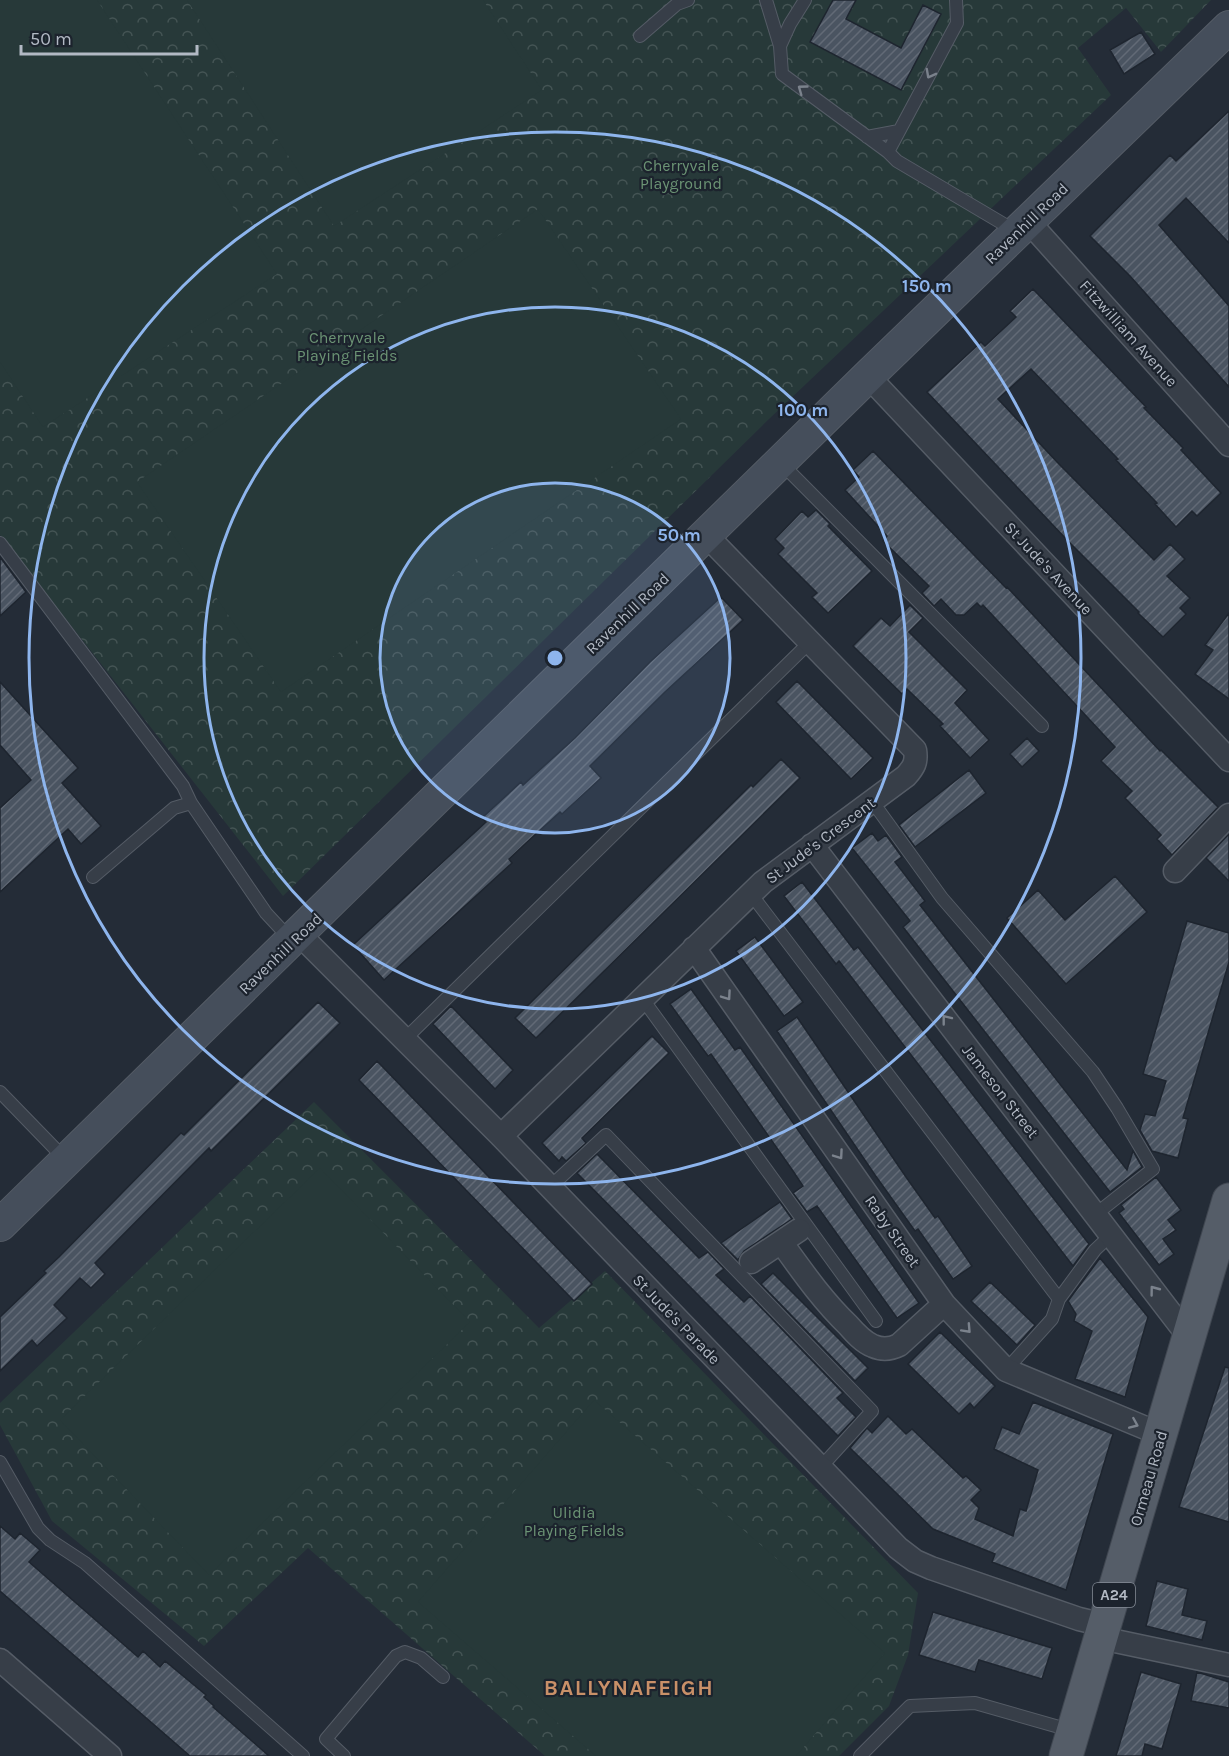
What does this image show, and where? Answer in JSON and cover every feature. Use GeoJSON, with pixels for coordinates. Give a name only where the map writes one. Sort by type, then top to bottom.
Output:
{"type":"FeatureCollection","features":[{"type":"Feature","properties":{"kind":"main road","name":"Ravenhill Road"},"geometry":{"type":"LineString","coordinates":[[0,1225],[296,938],[868,376],[1229,27]]}},
{"type":"Feature","properties":{"kind":"main road","name":"Ormeau Road"},"geometry":{"type":"LineString","coordinates":[[1070,1744],[1229,1200]]}},
{"type":"Feature","properties":{"kind":"street","name":"Fitzwilliam Avenue"},"geometry":{"type":"LineString","coordinates":[[1023,227],[1229,445]]}},
{"type":"Feature","properties":{"kind":"street","name":"St Jude's Avenue"},"geometry":{"type":"LineString","coordinates":[[868,376],[1229,760]]}},
{"type":"Feature","properties":{"kind":"street","name":"St Jude's Crescent"},"geometry":{"type":"LineString","coordinates":[[501,1136],[763,882],[906,776],[914,767],[917,759],[915,750],[706,535]]}},
{"type":"Feature","properties":{"kind":"street"},"geometry":{"type":"LineString","coordinates":[[1175,871],[1229,815]]}},
{"type":"Feature","properties":{"kind":"street","name":"Jameson Street"},"geometry":{"type":"LineString","coordinates":[[812,845],[1190,1336]]}},
{"type":"Feature","properties":{"kind":"street","name":"St Jude's Parade"},"geometry":{"type":"LineString","coordinates":[[296,938],[405,1039],[501,1136],[898,1548],[915,1561],[931,1568],[1058,1612],[1103,1631],[1229,1665]]}},
{"type":"Feature","properties":{"kind":"street","name":"Raby Street"},"geometry":{"type":"LineString","coordinates":[[694,948],[944,1304],[1006,1370],[1160,1434]]}},
{"type":"Feature","properties":{"kind":"street"},"geometry":{"type":"LineString","coordinates":[[751,1262],[790,1236],[814,1289],[859,1337],[873,1346],[891,1348],[899,1345],[944,1304]]}},
{"type":"Feature","properties":{"kind":"street"},"geometry":{"type":"LineString","coordinates":[[0,1660],[110,1756]]}},
{"type":"Feature","properties":{"kind":"lane"},"geometry":{"type":"LineString","coordinates":[[766,0],[780,46],[782,74],[897,161],[1023,227]]}},
{"type":"Feature","properties":{"kind":"lane"},"geometry":{"type":"LineString","coordinates":[[780,46],[805,0]]}},
{"type":"Feature","properties":{"kind":"lane"},"geometry":{"type":"LineString","coordinates":[[888,152],[957,23],[956,0]]}},
{"type":"Feature","properties":{"kind":"lane"},"geometry":{"type":"LineString","coordinates":[[640,36],[683,2]]}},
{"type":"Feature","properties":{"kind":"lane"},"geometry":{"type":"LineString","coordinates":[[867,137],[899,131]]}},
{"type":"Feature","properties":{"kind":"lane"},"geometry":{"type":"LineString","coordinates":[[781,463],[1042,726]]}},
{"type":"Feature","properties":{"kind":"lane"},"geometry":{"type":"LineString","coordinates":[[0,543],[183,786],[191,803],[266,913],[296,938]]}},
{"type":"Feature","properties":{"kind":"lane"},"geometry":{"type":"LineString","coordinates":[[405,1039],[810,642]]}},
{"type":"Feature","properties":{"kind":"lane"},"geometry":{"type":"LineString","coordinates":[[872,801],[942,898],[1093,1072],[1153,1169],[1096,1214]]}},
{"type":"Feature","properties":{"kind":"lane"},"geometry":{"type":"LineString","coordinates":[[93,877],[174,808],[191,803]]}},
{"type":"Feature","properties":{"kind":"lane"},"geometry":{"type":"LineString","coordinates":[[750,894],[1059,1299]]}},
{"type":"Feature","properties":{"kind":"lane"},"geometry":{"type":"LineString","coordinates":[[642,998],[876,1321]]}},
{"type":"Feature","properties":{"kind":"lane"},"geometry":{"type":"LineString","coordinates":[[0,1092],[66,1161]]}},
{"type":"Feature","properties":{"kind":"lane"},"geometry":{"type":"LineString","coordinates":[[550,1187],[606,1135],[872,1411],[820,1467]]}},
{"type":"Feature","properties":{"kind":"lane"},"geometry":{"type":"LineString","coordinates":[[1006,1370],[1052,1319],[1059,1299],[1095,1250],[1112,1234]]}},
{"type":"Feature","properties":{"kind":"lane"},"geometry":{"type":"LineString","coordinates":[[0,1462],[38,1528],[50,1540],[85,1563],[303,1756]]}},
{"type":"Feature","properties":{"kind":"lane"},"geometry":{"type":"LineString","coordinates":[[344,1756],[326,1739],[396,1656],[405,1652],[421,1658],[443,1677]]}},
{"type":"Feature","properties":{"kind":"lane"},"geometry":{"type":"LineString","coordinates":[[860,1756],[910,1706],[975,1703],[1070,1744]]}},
{"type":"Feature","properties":{"kind":"green space","name":"Cherryvale Playing Fields"},"geometry":{"type":"Polygon","coordinates":[[[0,0],[1211,0],[1161,52],[1126,8],[1078,48],[1111,95],[769,419],[283,896],[0,535],[0,0]]]}},
{"type":"Feature","properties":{"kind":"green space"},"geometry":{"type":"Polygon","coordinates":[[[0,0],[97,0],[277,274],[43,427],[0,362],[0,0]]]}},
{"type":"Feature","properties":{"kind":"green space"},"geometry":{"type":"Polygon","coordinates":[[[187,0],[483,0],[542,90],[334,226],[187,0]]]}},
{"type":"Feature","properties":{"kind":"green space"},"geometry":{"type":"Polygon","coordinates":[[[538,209],[681,419],[281,692],[137,482],[538,209]]]}},
{"type":"Feature","properties":{"kind":"green space","name":"Ulidia Playing Fields"},"geometry":{"type":"Polygon","coordinates":[[[314,1102],[539,1328],[605,1271],[918,1593],[908,1655],[889,1706],[839,1756],[545,1756],[308,1548],[204,1646],[52,1521],[0,1425],[0,1403],[314,1102]]]}},
{"type":"Feature","properties":{"kind":"green space"},"geometry":{"type":"Polygon","coordinates":[[[320,1168],[470,1322],[209,1575],[60,1420],[320,1168]]]}},
{"type":"Feature","properties":{"kind":"green space"},"geometry":{"type":"Polygon","coordinates":[[[594,1400],[885,1653],[796,1756],[596,1756],[418,1602],[594,1400]]]}},
{"type":"Feature","properties":{"kind":"building"},"geometry":{"type":"Polygon","coordinates":[[[833,0],[856,0],[846,19],[901,48],[923,5],[941,14],[901,90],[810,42],[833,0]]]}},
{"type":"Feature","properties":{"kind":"building"},"geometry":{"type":"Polygon","coordinates":[[[1141,32],[1155,54],[1124,74],[1110,50],[1141,32]]]}},
{"type":"Feature","properties":{"kind":"building"},"geometry":{"type":"Polygon","coordinates":[[[1229,111],[1229,243],[1186,198],[1159,225],[1229,306],[1229,387],[1130,276],[1090,236],[1170,155],[1176,161],[1229,111]]]}},
{"type":"Feature","properties":{"kind":"building"},"geometry":{"type":"Polygon","coordinates":[[[1033,289],[1146,407],[1144,408],[1183,448],[1181,450],[1221,493],[1197,516],[1192,511],[1176,527],[1155,504],[1157,503],[1116,460],[1118,459],[1031,369],[998,399],[1154,560],[1170,544],[1185,559],[1167,576],[1190,598],[1180,608],[1186,614],[1163,637],[1068,541],[927,392],[981,342],[985,346],[1016,317],[1010,311],[1033,289]]]}},
{"type":"Feature","properties":{"kind":"building"},"geometry":{"type":"Polygon","coordinates":[[[873,451],[1007,587],[1160,751],[1218,807],[1172,855],[1157,839],[1161,835],[1125,798],[1132,791],[1101,761],[1115,747],[983,605],[981,607],[977,603],[964,615],[956,615],[941,599],[934,606],[922,593],[929,586],[883,541],[887,536],[845,490],[859,477],[853,470],[873,451]]]}},
{"type":"Feature","properties":{"kind":"building"},"geometry":{"type":"Polygon","coordinates":[[[816,510],[830,524],[828,526],[872,571],[828,613],[812,597],[817,593],[778,554],[784,548],[775,539],[802,511],[808,517],[816,510]]]}},
{"type":"Feature","properties":{"kind":"building"},"geometry":{"type":"Polygon","coordinates":[[[0,557],[26,592],[0,616],[0,557]]]}},
{"type":"Feature","properties":{"kind":"building"},"geometry":{"type":"Polygon","coordinates":[[[721,597],[743,620],[590,766],[601,778],[526,843],[509,859],[512,863],[384,980],[353,945],[486,822],[482,818],[521,782],[523,785],[575,738],[650,662],[721,597]]]}},
{"type":"Feature","properties":{"kind":"building"},"geometry":{"type":"Polygon","coordinates":[[[910,605],[923,618],[909,632],[967,690],[955,703],[989,740],[970,758],[940,726],[943,724],[907,689],[902,694],[853,646],[881,618],[890,626],[910,605]]]}},
{"type":"Feature","properties":{"kind":"building"},"geometry":{"type":"Polygon","coordinates":[[[1229,613],[1229,699],[1195,674],[1213,650],[1205,645],[1229,613]]]}},
{"type":"Feature","properties":{"kind":"building"},"geometry":{"type":"Polygon","coordinates":[[[797,681],[873,758],[851,779],[776,702],[797,681]]]}},
{"type":"Feature","properties":{"kind":"building"},"geometry":{"type":"Polygon","coordinates":[[[0,682],[78,768],[62,783],[101,826],[81,844],[68,829],[0,892],[0,808],[31,780],[0,745],[0,682]]]}},
{"type":"Feature","properties":{"kind":"building"},"geometry":{"type":"Polygon","coordinates":[[[1027,738],[1039,751],[1022,767],[1010,754],[1027,738]]]}},
{"type":"Feature","properties":{"kind":"building"},"geometry":{"type":"Polygon","coordinates":[[[781,759],[800,778],[536,1038],[515,1018],[751,785],[753,787],[781,759]]]}},
{"type":"Feature","properties":{"kind":"building"},"geometry":{"type":"Polygon","coordinates":[[[969,770],[986,793],[915,847],[899,825],[969,770]]]}},
{"type":"Feature","properties":{"kind":"building"},"geometry":{"type":"Polygon","coordinates":[[[872,833],[878,841],[886,835],[902,857],[895,862],[925,901],[920,905],[1127,1170],[1133,1151],[1142,1167],[1110,1192],[903,927],[910,921],[852,848],[872,833]]]}},
{"type":"Feature","properties":{"kind":"building"},"geometry":{"type":"Polygon","coordinates":[[[1229,834],[1229,881],[1206,858],[1229,834]]]}},
{"type":"Feature","properties":{"kind":"building"},"geometry":{"type":"Polygon","coordinates":[[[1115,876],[1147,912],[1066,984],[1007,918],[1038,890],[1065,920],[1115,876]]]}},
{"type":"Feature","properties":{"kind":"building"},"geometry":{"type":"Polygon","coordinates":[[[802,882],[854,950],[858,947],[1089,1244],[1073,1266],[839,961],[836,964],[784,896],[802,882]]]}},
{"type":"Feature","properties":{"kind":"building"},"geometry":{"type":"Polygon","coordinates":[[[1187,921],[1229,933],[1229,962],[1183,1118],[1188,1119],[1178,1158],[1152,1151],[1140,1130],[1145,1114],[1155,1116],[1166,1081],[1143,1074],[1187,921]]]}},
{"type":"Feature","properties":{"kind":"building"},"geometry":{"type":"Polygon","coordinates":[[[755,937],[803,1002],[784,1016],[736,951],[755,937]]]}},
{"type":"Feature","properties":{"kind":"building"},"geometry":{"type":"Polygon","coordinates":[[[691,989],[735,1050],[740,1047],[919,1303],[897,1318],[817,1206],[807,1212],[793,1193],[803,1186],[711,1054],[708,1056],[670,1004],[691,989]]]}},
{"type":"Feature","properties":{"kind":"building"},"geometry":{"type":"Polygon","coordinates":[[[318,1002],[340,1023],[211,1151],[209,1148],[95,1263],[105,1274],[91,1288],[80,1278],[54,1305],[67,1318],[37,1346],[32,1340],[0,1371],[0,1317],[46,1273],[44,1271],[181,1133],[184,1135],[318,1002]]]}},
{"type":"Feature","properties":{"kind":"building"},"geometry":{"type":"Polygon","coordinates":[[[451,1006],[513,1070],[495,1089],[433,1024],[451,1006]]]}},
{"type":"Feature","properties":{"kind":"building"},"geometry":{"type":"Polygon","coordinates":[[[797,1017],[906,1177],[935,1218],[938,1216],[972,1266],[953,1279],[918,1229],[915,1231],[875,1175],[777,1031],[797,1017]]]}},
{"type":"Feature","properties":{"kind":"building"},"geometry":{"type":"Polygon","coordinates":[[[652,1036],[669,1053],[582,1138],[586,1143],[566,1161],[562,1157],[559,1161],[542,1143],[652,1036]]]}},
{"type":"Feature","properties":{"kind":"building"},"geometry":{"type":"Polygon","coordinates":[[[377,1061],[592,1284],[574,1301],[359,1080],[377,1061]]]}},
{"type":"Feature","properties":{"kind":"building"},"geometry":{"type":"Polygon","coordinates":[[[597,1154],[699,1258],[708,1252],[724,1269],[716,1275],[744,1302],[750,1296],[843,1393],[837,1398],[856,1417],[838,1436],[577,1173],[597,1154]]]}},
{"type":"Feature","properties":{"kind":"building"},"geometry":{"type":"Polygon","coordinates":[[[1156,1177],[1181,1210],[1168,1220],[1176,1230],[1163,1239],[1174,1254],[1159,1265],[1119,1213],[1124,1209],[1121,1205],[1156,1177]]]}},
{"type":"Feature","properties":{"kind":"building"},"geometry":{"type":"Polygon","coordinates":[[[780,1202],[792,1219],[744,1251],[738,1260],[721,1243],[780,1202]]]}},
{"type":"Feature","properties":{"kind":"building"},"geometry":{"type":"Polygon","coordinates":[[[1100,1258],[1148,1317],[1125,1397],[1075,1379],[1092,1331],[1074,1321],[1076,1314],[1068,1301],[1100,1258]]]}},
{"type":"Feature","properties":{"kind":"building"},"geometry":{"type":"Polygon","coordinates":[[[773,1273],[868,1368],[855,1381],[761,1284],[773,1273]]]}},
{"type":"Feature","properties":{"kind":"building"},"geometry":{"type":"Polygon","coordinates":[[[990,1282],[1035,1325],[1017,1345],[971,1301],[990,1282]]]}},
{"type":"Feature","properties":{"kind":"building"},"geometry":{"type":"Polygon","coordinates":[[[940,1332],[995,1386],[974,1408],[970,1403],[959,1414],[908,1364],[940,1332]]]}},
{"type":"Feature","properties":{"kind":"building"},"geometry":{"type":"Polygon","coordinates":[[[1225,1367],[1229,1368],[1229,1522],[1179,1507],[1225,1367]]]}},
{"type":"Feature","properties":{"kind":"building"},"geometry":{"type":"Polygon","coordinates":[[[1033,1402],[1113,1434],[1066,1590],[992,1562],[995,1554],[933,1529],[850,1448],[867,1428],[872,1433],[888,1416],[906,1434],[912,1429],[963,1478],[966,1476],[981,1490],[971,1500],[979,1508],[975,1519],[1013,1536],[1020,1509],[1026,1511],[1038,1470],[994,1449],[1002,1427],[1019,1434],[1033,1402]]]}},
{"type":"Feature","properties":{"kind":"building"},"geometry":{"type":"Polygon","coordinates":[[[0,1526],[15,1539],[20,1533],[40,1550],[29,1562],[138,1657],[143,1651],[160,1667],[165,1661],[206,1695],[204,1697],[213,1707],[269,1756],[190,1756],[0,1591],[0,1526]]]}},
{"type":"Feature","properties":{"kind":"building"},"geometry":{"type":"Polygon","coordinates":[[[1157,1581],[1188,1589],[1182,1615],[1207,1621],[1202,1640],[1146,1626],[1157,1581]]]}},
{"type":"Feature","properties":{"kind":"building"},"geometry":{"type":"Polygon","coordinates":[[[933,1612],[1052,1648],[1042,1679],[979,1660],[975,1672],[919,1655],[933,1612]]]}},
{"type":"Feature","properties":{"kind":"building"},"geometry":{"type":"Polygon","coordinates":[[[1141,1672],[1181,1684],[1162,1749],[1145,1744],[1142,1756],[1116,1756],[1141,1672]]]}},
{"type":"Feature","properties":{"kind":"building"},"geometry":{"type":"Polygon","coordinates":[[[1197,1672],[1229,1682],[1229,1708],[1191,1701],[1197,1672]]]}},
{"type":"Feature","properties":{"kind":"district","name":"BALLYNAFEIGH"},"geometry":{"type":"Point","coordinates":[629,1687]}},
{"type":"Feature","properties":{"kind":"park label","name":"Cherryvale Playground"},"geometry":{"type":"Point","coordinates":[681,174]}}]}
